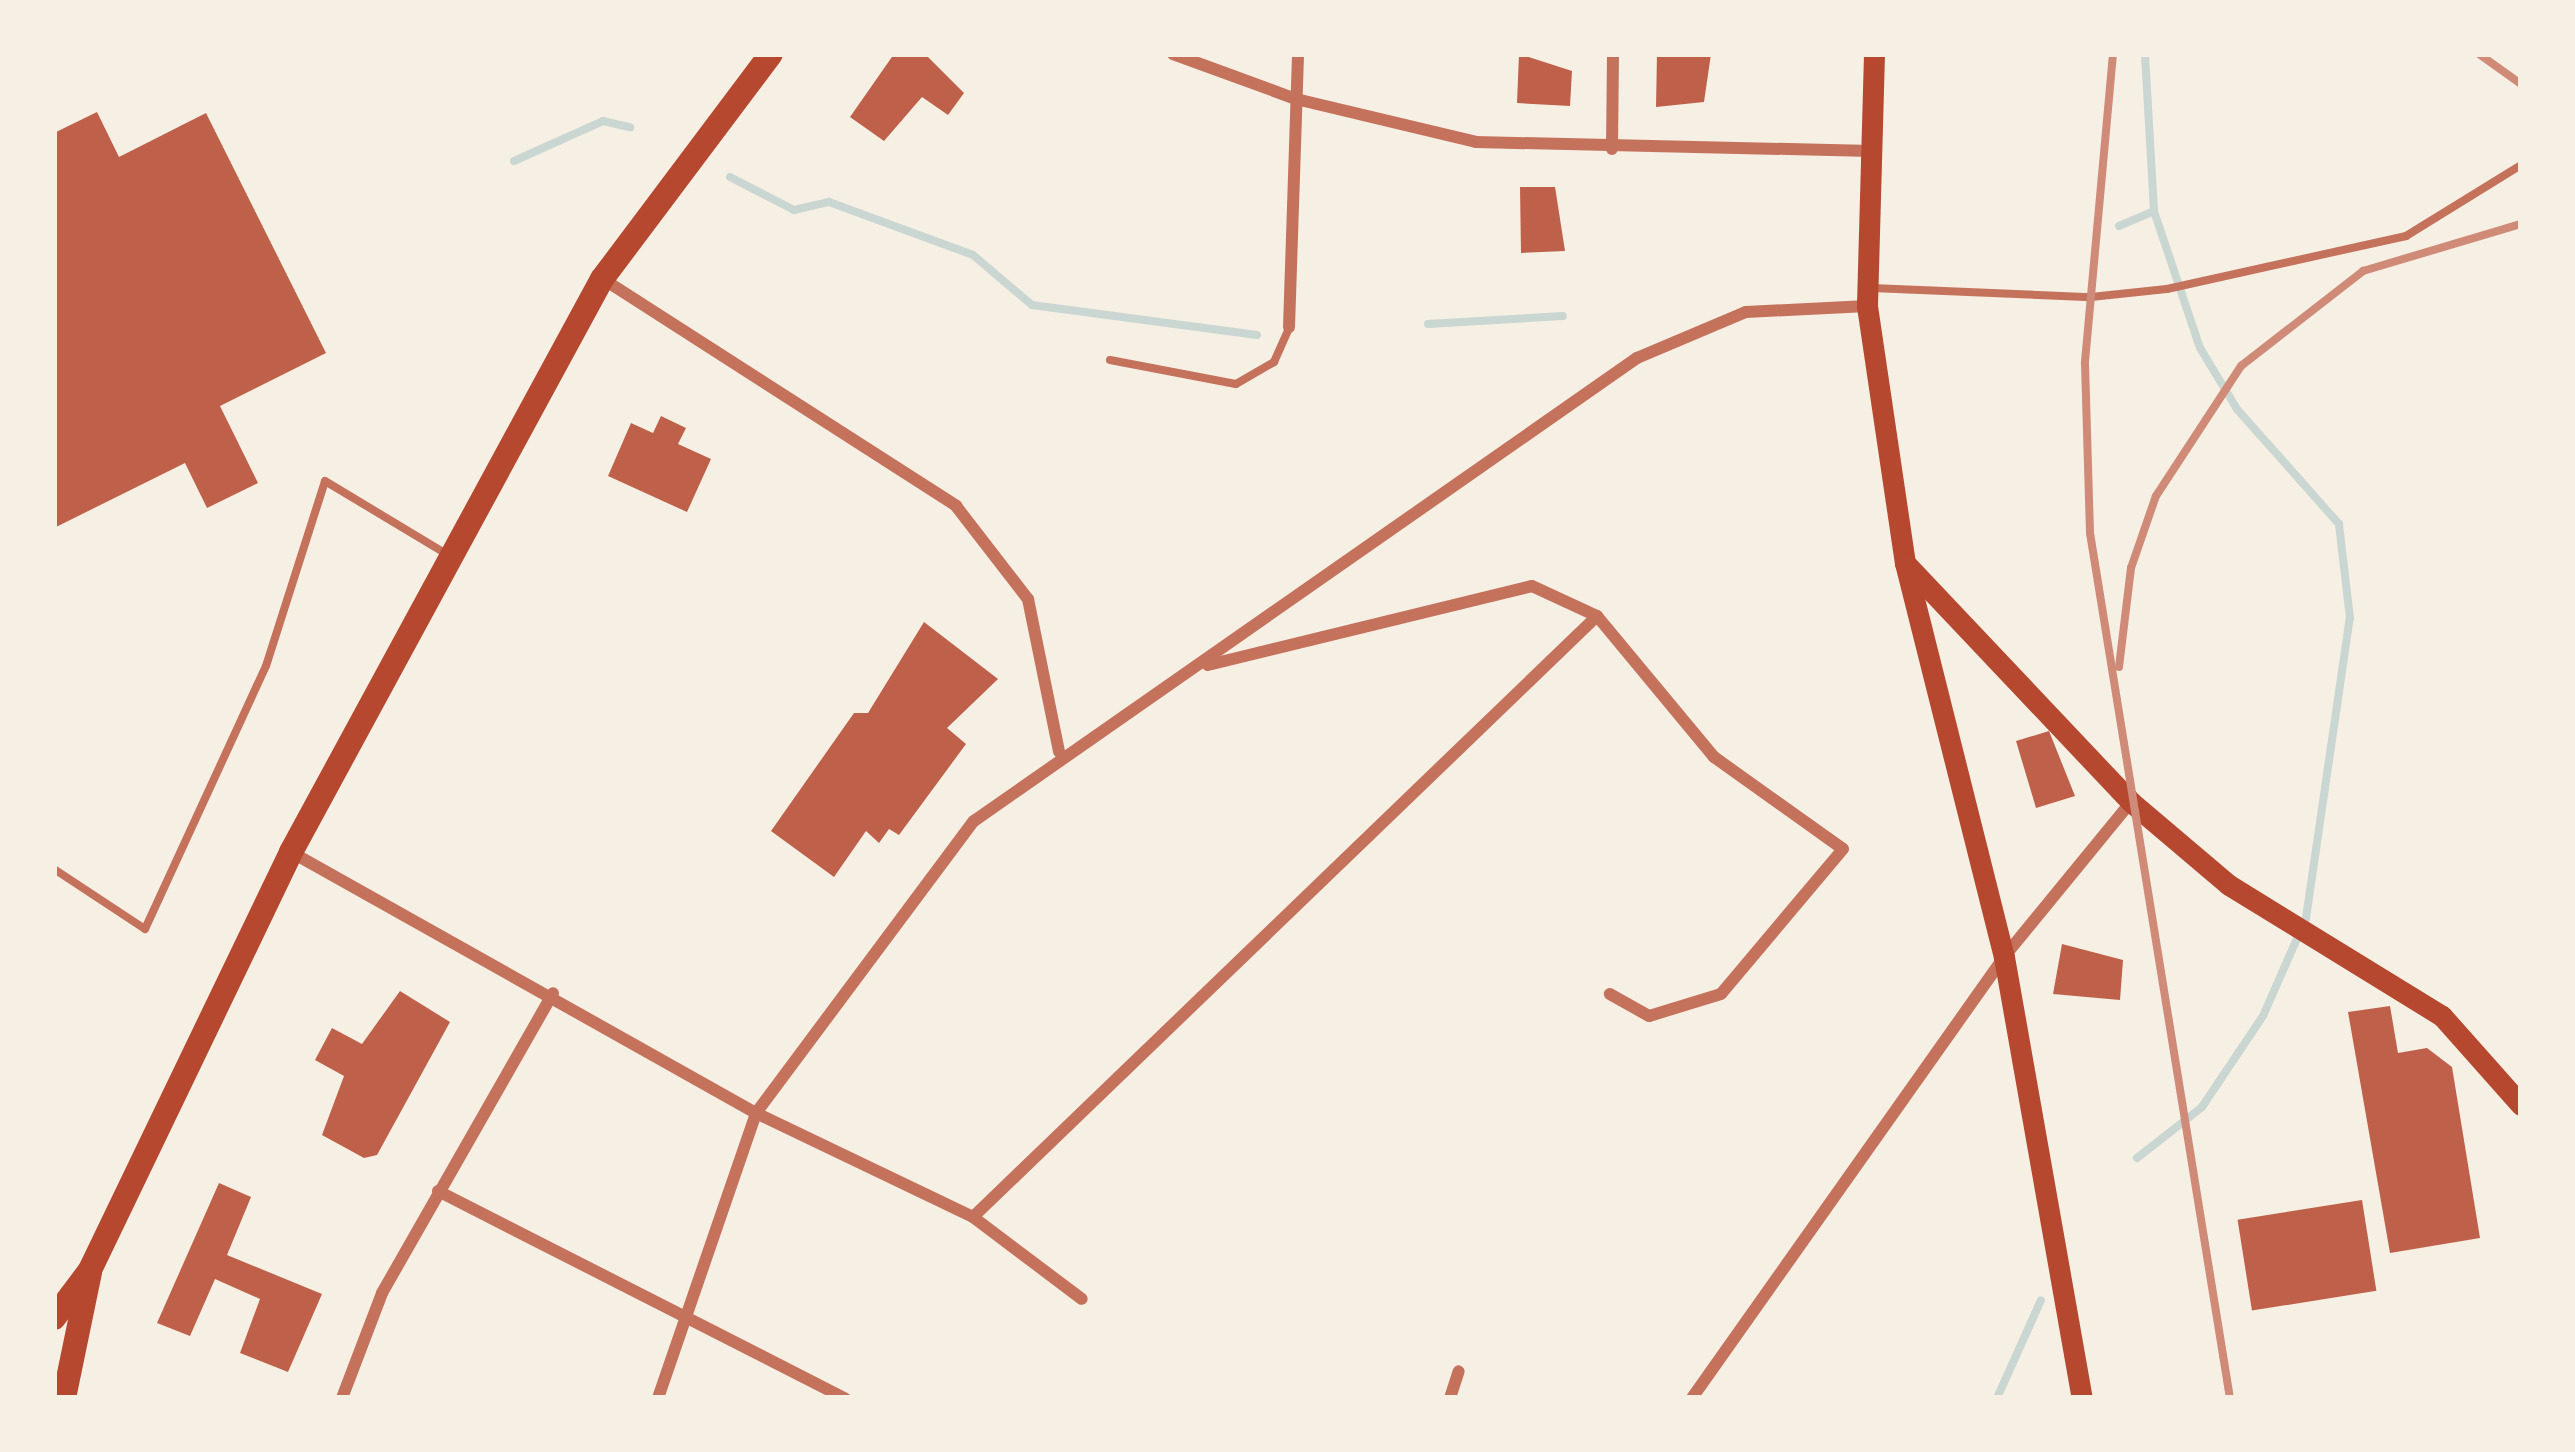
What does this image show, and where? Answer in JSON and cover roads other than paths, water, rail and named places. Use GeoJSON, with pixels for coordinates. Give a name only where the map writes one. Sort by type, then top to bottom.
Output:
{"type":"FeatureCollection","features":[{"type":"Feature","properties":{"kind":"main road"},"geometry":{"type":"LineString","coordinates":[[54,1318],[90,1270],[291,852],[602,279],[771,54]]}},
{"type":"Feature","properties":{"kind":"main road"},"geometry":{"type":"LineString","coordinates":[[1874,54],[1867,297],[1905,563],[2004,957],[2082,1398]]}},
{"type":"Feature","properties":{"kind":"main road"},"geometry":{"type":"LineString","coordinates":[[1905,563],[2131,802],[2280,917],[2442,1016],[2521,1105]]}},
{"type":"Feature","properties":{"kind":"main road"},"geometry":{"type":"LineString","coordinates":[[64,1398],[81,1356],[90,1270]]}},
{"type":"Feature","properties":{"kind":"street"},"geometry":{"type":"LineString","coordinates":[[1173,54],[1296,99],[1476,142],[1612,149],[1872,151]]}},
{"type":"Feature","properties":{"kind":"street"},"geometry":{"type":"LineString","coordinates":[[1289,327],[1298,54]]}},
{"type":"Feature","properties":{"kind":"street"},"geometry":{"type":"LineString","coordinates":[[1612,149],[1613,54]]}},
{"type":"Feature","properties":{"kind":"street"},"geometry":{"type":"LineString","coordinates":[[602,279],[956,506],[1028,598],[1059,752]]}},
{"type":"Feature","properties":{"kind":"street"},"geometry":{"type":"LineString","coordinates":[[658,1398],[690,1319],[756,1114],[974,821],[1059,752],[1201,666],[1637,358],[1746,312],[1867,297]]}},
{"type":"Feature","properties":{"kind":"street"},"geometry":{"type":"LineString","coordinates":[[1201,666],[1532,586],[1597,616],[1714,758],[1843,849],[1721,994],[1649,1016],[1610,994]]}},
{"type":"Feature","properties":{"kind":"street"},"geometry":{"type":"LineString","coordinates":[[973,1217],[1597,616]]}},
{"type":"Feature","properties":{"kind":"street"},"geometry":{"type":"LineString","coordinates":[[1692,1398],[2004,957],[2131,802]]}},
{"type":"Feature","properties":{"kind":"street"},"geometry":{"type":"LineString","coordinates":[[291,852],[553,993],[756,1114],[973,1217],[1082,1299]]}},
{"type":"Feature","properties":{"kind":"street"},"geometry":{"type":"LineString","coordinates":[[342,1398],[438,1191],[553,993]]}},
{"type":"Feature","properties":{"kind":"street"},"geometry":{"type":"LineString","coordinates":[[438,1191],[845,1398]]}},
{"type":"Feature","properties":{"kind":"street"},"geometry":{"type":"LineString","coordinates":[[1450,1398],[1459,1371]]}},
{"type":"Feature","properties":{"kind":"lane"},"geometry":{"type":"LineString","coordinates":[[1867,297],[2091,297],[2167,289],[2406,236],[2521,165]]}},
{"type":"Feature","properties":{"kind":"lane"},"geometry":{"type":"LineString","coordinates":[[1109,360],[1236,384],[1274,362],[1289,327]]}},
{"type":"Feature","properties":{"kind":"lane"},"geometry":{"type":"LineString","coordinates":[[54,869],[145,929],[266,666],[326,481],[451,557]]}},
{"type":"Feature","properties":{"kind":"waterway"},"geometry":{"type":"LineString","coordinates":[[2137,1158],[2202,1107],[2263,1016],[2306,918],[2350,618],[2339,524],[2237,409],[2200,348],[2154,211],[2145,54]]}},
{"type":"Feature","properties":{"kind":"waterway"},"geometry":{"type":"LineString","coordinates":[[514,161],[603,121],[630,127]]}},
{"type":"Feature","properties":{"kind":"waterway"},"geometry":{"type":"LineString","coordinates":[[730,177],[794,210],[829,202],[973,255],[1032,305],[1257,335]]}},
{"type":"Feature","properties":{"kind":"waterway"},"geometry":{"type":"LineString","coordinates":[[2119,226],[2154,211]]}},
{"type":"Feature","properties":{"kind":"waterway"},"geometry":{"type":"LineString","coordinates":[[1428,324],[1563,316]]}},
{"type":"Feature","properties":{"kind":"waterway"},"geometry":{"type":"LineString","coordinates":[[1997,1398],[2041,1300]]}},
{"type":"Feature","properties":{"kind":"railway"},"geometry":{"type":"LineString","coordinates":[[2113,54],[2085,364],[2090,533],[2230,1398]]}},
{"type":"Feature","properties":{"kind":"railway"},"geometry":{"type":"LineString","coordinates":[[2479,54],[2521,84]]}},
{"type":"Feature","properties":{"kind":"railway"},"geometry":{"type":"LineString","coordinates":[[2119,667],[2131,568],[2156,496],[2241,366],[2363,271],[2521,224]]}}]}
